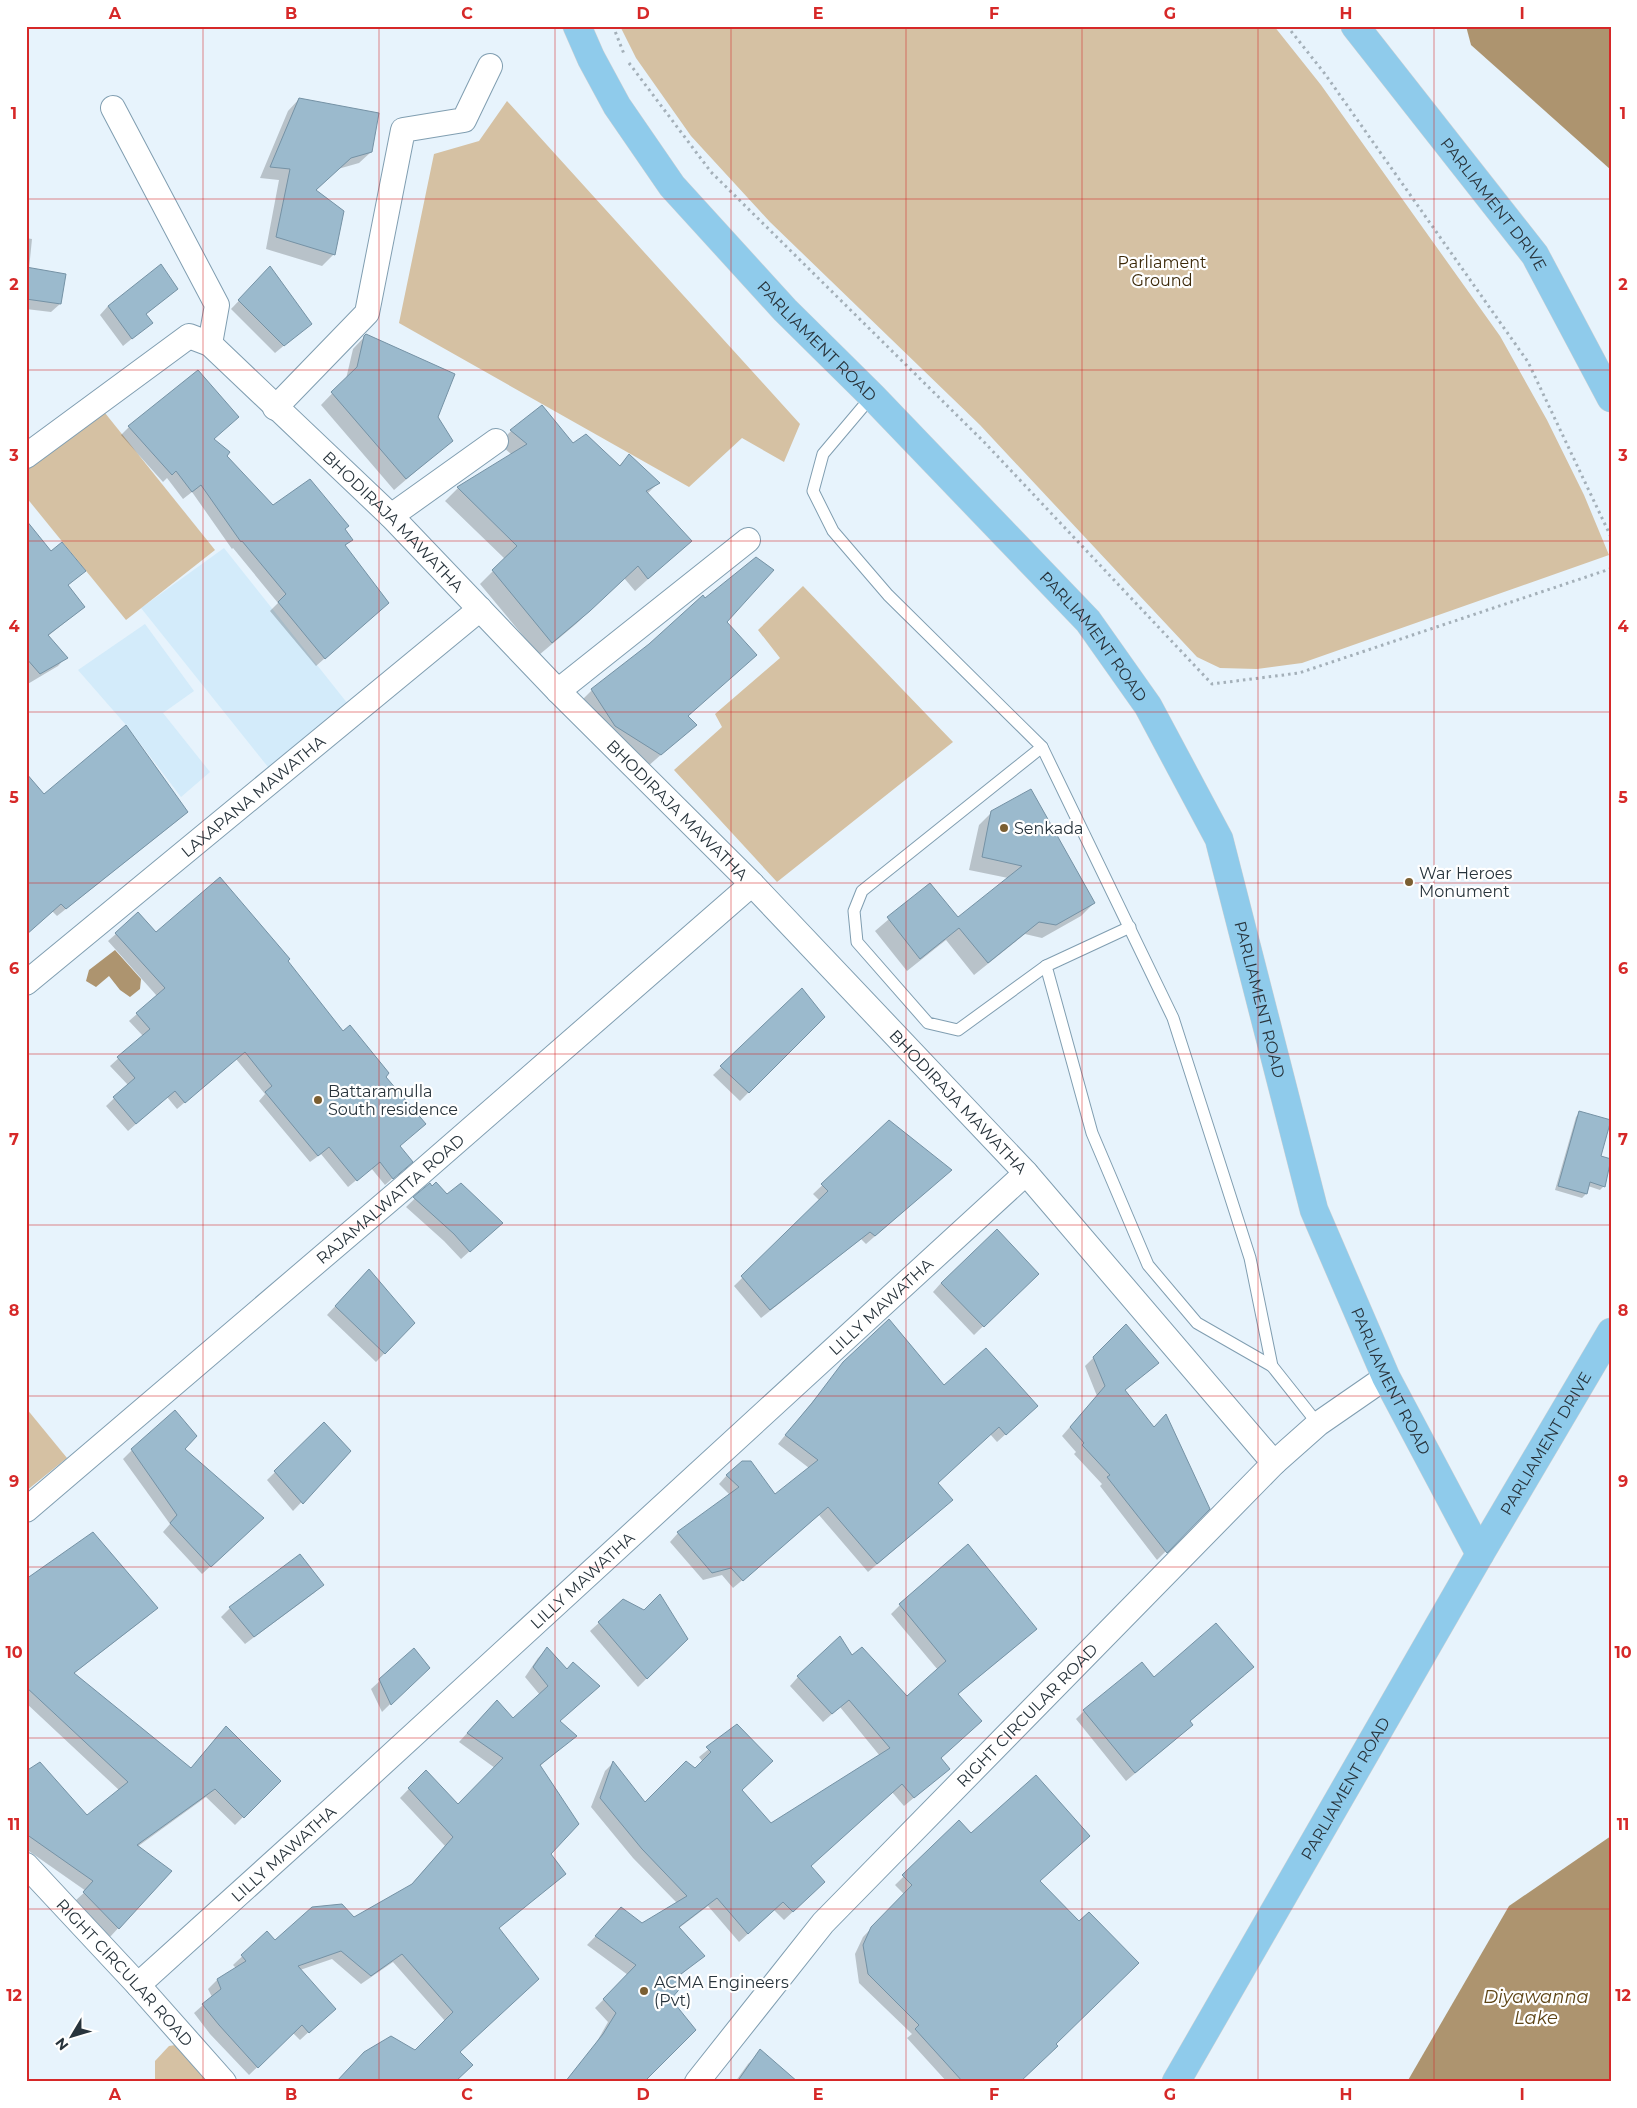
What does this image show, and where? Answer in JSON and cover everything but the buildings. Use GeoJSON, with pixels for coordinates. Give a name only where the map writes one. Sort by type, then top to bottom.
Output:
{"type":"FeatureCollection","features":[{"type":"Feature","properties":{"kind":"main road","name":"PARLIAMENT ROAD"},"geometry":{"type":"LineString","coordinates":[[577,26],[591,58],[617,106],[672,186],[785,310],[872,396],[1088,622],[1148,706],[1219,839],[1314,1210],[1386,1377],[1480,1554],[1176,2082]]}},
{"type":"Feature","properties":{"kind":"main road","name":"PARLIAMENT DRIVE"},"geometry":{"type":"LineString","coordinates":[[1355,26],[1534,255],[1611,398]]}},
{"type":"Feature","properties":{"kind":"main road","name":"PARLIAMENT DRIVE"},"geometry":{"type":"LineString","coordinates":[[1480,1554],[1611,1332]]}},
{"type":"Feature","properties":{"kind":"street"},"geometry":{"type":"LineString","coordinates":[[275,408],[367,313],[403,130],[464,120],[490,66]]}},
{"type":"Feature","properties":{"kind":"street"},"geometry":{"type":"LineString","coordinates":[[113,108],[217,305],[210,344]]}},
{"type":"Feature","properties":{"kind":"street","name":"BHODIRAJA MAWATHA"},"geometry":{"type":"LineString","coordinates":[[26,456],[189,336],[210,344],[275,408],[391,516],[558,691],[752,884],[1026,1173],[1274,1463]]}},
{"type":"Feature","properties":{"kind":"street"},"geometry":{"type":"LineString","coordinates":[[391,516],[496,441]]}},
{"type":"Feature","properties":{"kind":"street"},"geometry":{"type":"LineString","coordinates":[[558,691],[748,540]]}},
{"type":"Feature","properties":{"kind":"street","name":"LAXAPANA MAWATHA"},"geometry":{"type":"LineString","coordinates":[[26,983],[480,610]]}},
{"type":"Feature","properties":{"kind":"street","name":"RAJAMALWATTA ROAD"},"geometry":{"type":"LineString","coordinates":[[26,1510],[402,1190],[752,884]]}},
{"type":"Feature","properties":{"kind":"street","name":"LILLY MAWATHA"},"geometry":{"type":"LineString","coordinates":[[138,1985],[336,1806],[1026,1173]]}},
{"type":"Feature","properties":{"kind":"street","name":"RIGHT CIRCULAR ROAD"},"geometry":{"type":"LineString","coordinates":[[697,2082],[823,1923],[1274,1463],[1318,1424],[1386,1377]]}},
{"type":"Feature","properties":{"kind":"street","name":"RIGHT CIRCULAR ROAD"},"geometry":{"type":"LineString","coordinates":[[26,1865],[138,1985],[224,2082]]}},
{"type":"Feature","properties":{"kind":"lane"},"geometry":{"type":"LineString","coordinates":[[872,396],[823,454],[813,491],[833,531],[888,595],[1042,747],[1173,1018],[1250,1258],[1272,1366]]}},
{"type":"Feature","properties":{"kind":"lane"},"geometry":{"type":"LineString","coordinates":[[1042,747],[862,891],[854,911],[857,942],[928,1023],[958,1030],[1046,966],[1130,927]]}},
{"type":"Feature","properties":{"kind":"lane"},"geometry":{"type":"LineString","coordinates":[[1046,966],[1092,1133],[1148,1265],[1197,1323],[1272,1366],[1318,1424]]}},
{"type":"Feature","properties":{"kind":"path"},"geometry":{"type":"LineString","coordinates":[[613,26],[626,60],[711,172],[985,443],[1212,684],[1300,673],[1610,569],[1611,566]]}},
{"type":"Feature","properties":{"kind":"path"},"geometry":{"type":"LineString","coordinates":[[1287,26],[1325,74],[1528,362],[1611,537]]}},
{"type":"Feature","properties":{"kind":"shaded area"},"geometry":{"type":"Polygon","coordinates":[[[224,548],[348,704],[276,777],[141,608],[224,548]]]}},
{"type":"Feature","properties":{"kind":"shaded area"},"geometry":{"type":"Polygon","coordinates":[[[145,624],[194,691],[163,713],[210,772],[181,797],[126,725],[78,670],[145,624]]]}},
{"type":"Feature","properties":{"kind":"green space","name":"Parliament Ground"},"geometry":{"type":"Polygon","coordinates":[[[620,26],[1274,26],[1321,85],[1500,336],[1547,420],[1584,495],[1609,555],[1302,663],[1257,669],[1220,668],[1197,657],[980,425],[770,222],[691,136],[636,58],[620,26]]]}},
{"type":"Feature","properties":{"kind":"green space"},"geometry":{"type":"Polygon","coordinates":[[[507,101],[800,424],[784,462],[742,438],[689,487],[399,323],[434,154],[479,141],[507,101]]]}},
{"type":"Feature","properties":{"kind":"green space"},"geometry":{"type":"Polygon","coordinates":[[[101,408],[215,550],[126,620],[26,497],[26,463],[101,408]]]}},
{"type":"Feature","properties":{"kind":"green space"},"geometry":{"type":"Polygon","coordinates":[[[803,586],[953,742],[777,882],[674,770],[722,727],[715,714],[780,658],[758,630],[803,586]]]}},
{"type":"Feature","properties":{"kind":"green space"},"geometry":{"type":"Polygon","coordinates":[[[26,1408],[67,1458],[26,1491],[26,1408]]]}},
{"type":"Feature","properties":{"kind":"green space"},"geometry":{"type":"Polygon","coordinates":[[[188,2043],[212,2078],[208,2082],[155,2081],[155,2061],[169,2046],[188,2043]]]}},
{"type":"Feature","properties":{"kind":"water"},"geometry":{"type":"Polygon","coordinates":[[[1466,26],[1611,26],[1611,170],[1471,45],[1466,26]]]}},
{"type":"Feature","properties":{"kind":"water"},"geometry":{"type":"Polygon","coordinates":[[[115,950],[141,979],[140,989],[130,997],[120,990],[109,976],[96,987],[86,981],[89,970],[115,950]]]}},
{"type":"Feature","properties":{"kind":"water","name":"Diyawanna Lake"},"geometry":{"type":"Polygon","coordinates":[[[1611,1836],[1611,2082],[1407,2082],[1509,1906],[1611,1836]]]}},
{"type":"Feature","properties":{"kind":"place","name":"Senkada"},"geometry":{"type":"Point","coordinates":[1004,828]}},
{"type":"Feature","properties":{"kind":"place","name":"War Heroes Monument"},"geometry":{"type":"Point","coordinates":[1409,882]}},
{"type":"Feature","properties":{"kind":"place","name":"Battaramulla South residence"},"geometry":{"type":"Point","coordinates":[318,1100]}},
{"type":"Feature","properties":{"kind":"place","name":"ACMA Engineers (Pvt)"},"geometry":{"type":"Point","coordinates":[644,1991]}}]}
